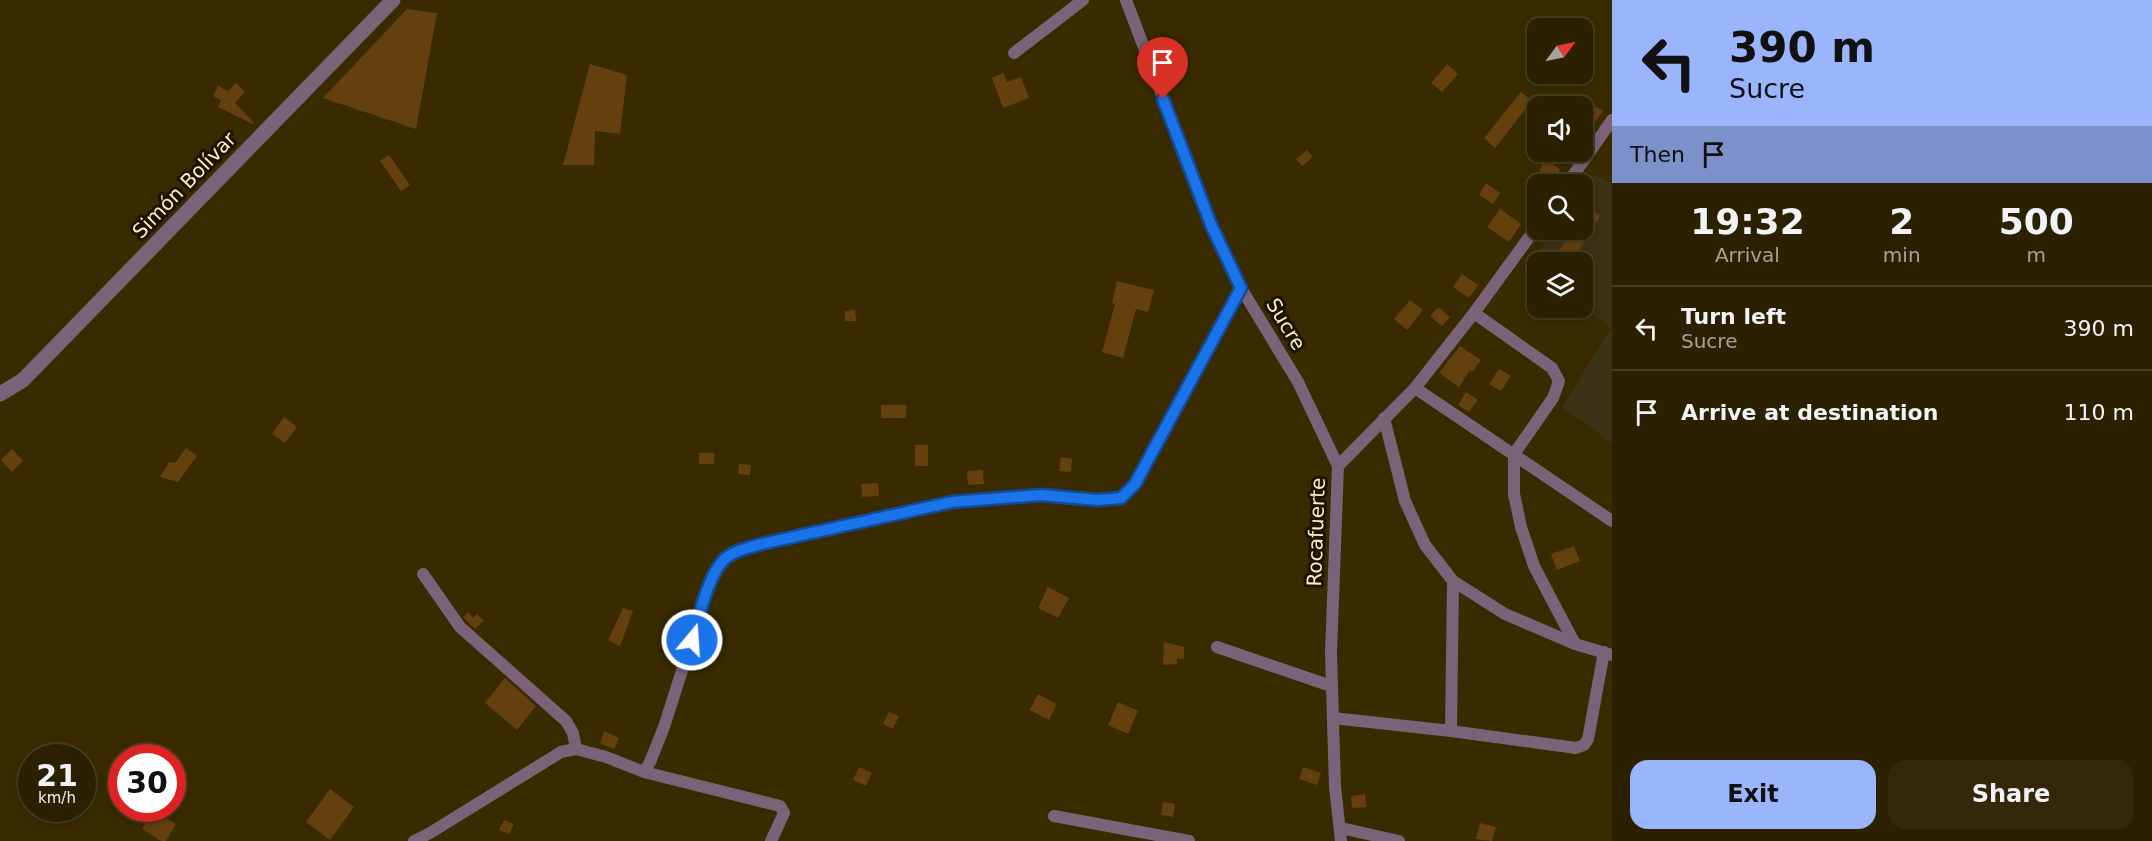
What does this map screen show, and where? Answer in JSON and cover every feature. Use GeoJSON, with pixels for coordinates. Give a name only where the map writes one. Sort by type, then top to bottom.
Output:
{"type":"FeatureCollection","features":[{"type":"Feature","properties":{"kind":"street","name":"Simón Bolívar"},"geometry":{"type":"LineString","coordinates":[[0,394],[23,380],[393,0]]}},
{"type":"Feature","properties":{"kind":"street"},"geometry":{"type":"LineString","coordinates":[[1014,53],[1083,0]]}},
{"type":"Feature","properties":{"kind":"street","name":"Sucre"},"geometry":{"type":"LineString","coordinates":[[1126,0],[1212,227],[1241,288],[1298,382],[1338,466]]}},
{"type":"Feature","properties":{"kind":"street"},"geometry":{"type":"LineString","coordinates":[[1574,174],[1612,120]]}},
{"type":"Feature","properties":{"kind":"street","name":"Rocafuerte"},"geometry":{"type":"LineString","coordinates":[[1341,841],[1335,787],[1331,686],[1338,466],[1415,388],[1527,240]]}},
{"type":"Feature","properties":{"kind":"street"},"geometry":{"type":"LineString","coordinates":[[644,772],[664,726],[712,576],[729,555],[757,545],[952,502],[1041,495],[1098,500],[1121,498],[1135,484],[1241,288]]}},
{"type":"Feature","properties":{"kind":"street"},"geometry":{"type":"LineString","coordinates":[[1474,313],[1552,368],[1559,381],[1553,398],[1514,454],[1514,494],[1521,528],[1534,566],[1575,644]]}},
{"type":"Feature","properties":{"kind":"street"},"geometry":{"type":"LineString","coordinates":[[1415,388],[1612,521]]}},
{"type":"Feature","properties":{"kind":"street"},"geometry":{"type":"LineString","coordinates":[[1333,718],[1576,748],[1584,745],[1588,739],[1608,653],[1575,644],[1505,614],[1453,581],[1425,545],[1405,501],[1384,418]]}},
{"type":"Feature","properties":{"kind":"street"},"geometry":{"type":"LineString","coordinates":[[423,574],[460,627],[566,721],[573,733],[576,749]]}},
{"type":"Feature","properties":{"kind":"street"},"geometry":{"type":"LineString","coordinates":[[1451,731],[1453,581]]}},
{"type":"Feature","properties":{"kind":"street"},"geometry":{"type":"LineString","coordinates":[[1217,647],[1331,686]]}},
{"type":"Feature","properties":{"kind":"street"},"geometry":{"type":"LineString","coordinates":[[414,841],[561,752],[576,749],[606,757],[644,772],[780,806],[784,813],[771,841]]}},
{"type":"Feature","properties":{"kind":"street"},"geometry":{"type":"LineString","coordinates":[[1054,816],[1189,841]]}},
{"type":"Feature","properties":{"kind":"street"},"geometry":{"type":"LineString","coordinates":[[1341,828],[1399,841]]}},
{"type":"Feature","properties":{"kind":"shaded area"},"geometry":{"type":"Polygon","coordinates":[[[1593,175],[1612,184],[1612,443],[1562,407],[1611,328],[1593,314],[1593,252],[1538,252],[1546,240],[1593,240],[1593,175]]]}},
{"type":"Feature","properties":{"kind":"building"},"geometry":{"type":"Polygon","coordinates":[[[407,9],[437,13],[416,129],[323,98],[407,9]]]}},
{"type":"Feature","properties":{"kind":"building"},"geometry":{"type":"Polygon","coordinates":[[[590,64],[627,75],[620,134],[595,131],[594,165],[563,165],[590,64]]]}},
{"type":"Feature","properties":{"kind":"building"},"geometry":{"type":"Polygon","coordinates":[[[1447,64],[1458,74],[1442,92],[1431,83],[1447,64]]]}},
{"type":"Feature","properties":{"kind":"building"},"geometry":{"type":"Polygon","coordinates":[[[1003,73],[1007,82],[1021,77],[1029,98],[1003,108],[992,78],[1003,73]]]}},
{"type":"Feature","properties":{"kind":"building"},"geometry":{"type":"Polygon","coordinates":[[[236,83],[245,92],[235,103],[253,124],[218,107],[221,100],[213,96],[218,86],[228,91],[236,83]]]}},
{"type":"Feature","properties":{"kind":"building"},"geometry":{"type":"Polygon","coordinates":[[[1521,92],[1527,97],[1527,107],[1495,148],[1484,138],[1521,92]]]}},
{"type":"Feature","properties":{"kind":"building"},"geometry":{"type":"Polygon","coordinates":[[[1593,105],[1603,111],[1593,124],[1593,105]]]}},
{"type":"Feature","properties":{"kind":"building"},"geometry":{"type":"Polygon","coordinates":[[[1307,150],[1313,157],[1302,166],[1296,159],[1307,150]]]}},
{"type":"Feature","properties":{"kind":"building"},"geometry":{"type":"Polygon","coordinates":[[[389,155],[410,185],[401,191],[380,161],[389,155]]]}},
{"type":"Feature","properties":{"kind":"building"},"geometry":{"type":"Polygon","coordinates":[[[1545,162],[1549,162],[1560,169],[1556,174],[1545,174],[1539,170],[1545,162]]]}},
{"type":"Feature","properties":{"kind":"building"},"geometry":{"type":"Polygon","coordinates":[[[1486,183],[1500,193],[1493,204],[1479,195],[1486,183]]]}},
{"type":"Feature","properties":{"kind":"building"},"geometry":{"type":"Polygon","coordinates":[[[1500,209],[1521,224],[1509,242],[1487,227],[1500,209]]]}},
{"type":"Feature","properties":{"kind":"building"},"geometry":{"type":"Polygon","coordinates":[[[1593,211],[1600,216],[1593,227],[1593,211]]]}},
{"type":"Feature","properties":{"kind":"building"},"geometry":{"type":"Polygon","coordinates":[[[1566,240],[1585,240],[1578,252],[1558,252],[1566,240]]]}},
{"type":"Feature","properties":{"kind":"building"},"geometry":{"type":"Polygon","coordinates":[[[1462,274],[1478,285],[1469,298],[1453,287],[1462,274]]]}},
{"type":"Feature","properties":{"kind":"building"},"geometry":{"type":"Polygon","coordinates":[[[1117,281],[1154,290],[1148,312],[1136,309],[1123,358],[1102,352],[1115,304],[1112,303],[1117,281]]]}},
{"type":"Feature","properties":{"kind":"building"},"geometry":{"type":"Polygon","coordinates":[[[1410,300],[1423,310],[1407,330],[1394,319],[1410,300]]]}},
{"type":"Feature","properties":{"kind":"building"},"geometry":{"type":"Polygon","coordinates":[[[1438,307],[1450,317],[1442,326],[1430,316],[1438,307]]]}},
{"type":"Feature","properties":{"kind":"building"},"geometry":{"type":"Polygon","coordinates":[[[855,310],[856,321],[845,321],[845,311],[855,310]]]}},
{"type":"Feature","properties":{"kind":"building"},"geometry":{"type":"Polygon","coordinates":[[[1460,346],[1481,360],[1472,372],[1470,370],[1459,387],[1439,373],[1460,346]]]}},
{"type":"Feature","properties":{"kind":"building"},"geometry":{"type":"Polygon","coordinates":[[[1499,369],[1511,376],[1501,391],[1489,384],[1499,369]]]}},
{"type":"Feature","properties":{"kind":"building"},"geometry":{"type":"Polygon","coordinates":[[[1466,392],[1478,400],[1469,412],[1458,405],[1466,392]]]}},
{"type":"Feature","properties":{"kind":"building"},"geometry":{"type":"Polygon","coordinates":[[[881,405],[906,405],[906,418],[881,418],[881,405]]]}},
{"type":"Feature","properties":{"kind":"building"},"geometry":{"type":"Polygon","coordinates":[[[284,417],[297,427],[285,443],[272,434],[284,417]]]}},
{"type":"Feature","properties":{"kind":"building"},"geometry":{"type":"Polygon","coordinates":[[[915,445],[928,445],[928,466],[915,466],[915,445]]]}},
{"type":"Feature","properties":{"kind":"building"},"geometry":{"type":"Polygon","coordinates":[[[186,448],[197,456],[178,482],[160,477],[169,462],[175,463],[186,448]]]}},
{"type":"Feature","properties":{"kind":"building"},"geometry":{"type":"Polygon","coordinates":[[[12,449],[23,461],[12,472],[1,460],[12,449]]]}},
{"type":"Feature","properties":{"kind":"building"},"geometry":{"type":"Polygon","coordinates":[[[699,453],[714,453],[714,464],[699,464],[699,453]]]}},
{"type":"Feature","properties":{"kind":"building"},"geometry":{"type":"Polygon","coordinates":[[[1061,457],[1072,459],[1071,472],[1059,471],[1061,457]]]}},
{"type":"Feature","properties":{"kind":"building"},"geometry":{"type":"Polygon","coordinates":[[[739,464],[751,465],[750,475],[738,474],[739,464]]]}},
{"type":"Feature","properties":{"kind":"building"},"geometry":{"type":"Polygon","coordinates":[[[983,470],[984,484],[968,485],[967,471],[983,470]]]}},
{"type":"Feature","properties":{"kind":"building"},"geometry":{"type":"Polygon","coordinates":[[[878,483],[879,496],[862,497],[861,484],[878,483]]]}},
{"type":"Feature","properties":{"kind":"building"},"geometry":{"type":"Polygon","coordinates":[[[1574,546],[1580,561],[1557,570],[1551,554],[1574,546]]]}},
{"type":"Feature","properties":{"kind":"building"},"geometry":{"type":"Polygon","coordinates":[[[1048,587],[1069,598],[1058,618],[1038,608],[1048,587]]]}},
{"type":"Feature","properties":{"kind":"building"},"geometry":{"type":"Polygon","coordinates":[[[623,608],[633,611],[620,646],[608,640],[623,608]]]}},
{"type":"Feature","properties":{"kind":"building"},"geometry":{"type":"Polygon","coordinates":[[[468,612],[473,618],[477,614],[484,621],[475,629],[463,617],[468,612]]]}},
{"type":"Feature","properties":{"kind":"building"},"geometry":{"type":"Polygon","coordinates":[[[1164,642],[1184,647],[1184,659],[1177,658],[1177,664],[1163,665],[1164,642]]]}},
{"type":"Feature","properties":{"kind":"building"},"geometry":{"type":"Polygon","coordinates":[[[505,678],[536,706],[517,730],[485,703],[505,678]]]}},
{"type":"Feature","properties":{"kind":"building"},"geometry":{"type":"Polygon","coordinates":[[[1038,694],[1057,704],[1049,720],[1030,710],[1038,694]]]}},
{"type":"Feature","properties":{"kind":"building"},"geometry":{"type":"Polygon","coordinates":[[[1118,702],[1138,711],[1128,734],[1108,725],[1118,702]]]}},
{"type":"Feature","properties":{"kind":"building"},"geometry":{"type":"Polygon","coordinates":[[[889,712],[899,716],[893,729],[883,724],[889,712]]]}},
{"type":"Feature","properties":{"kind":"building"},"geometry":{"type":"Polygon","coordinates":[[[604,731],[619,738],[614,749],[600,743],[604,731]]]}},
{"type":"Feature","properties":{"kind":"building"},"geometry":{"type":"Polygon","coordinates":[[[859,767],[872,773],[866,786],[853,780],[859,767]]]}},
{"type":"Feature","properties":{"kind":"building"},"geometry":{"type":"Polygon","coordinates":[[[1303,767],[1321,773],[1317,785],[1299,779],[1303,767]]]}},
{"type":"Feature","properties":{"kind":"building"},"geometry":{"type":"Polygon","coordinates":[[[330,789],[354,807],[330,840],[306,822],[330,789]]]}},
{"type":"Feature","properties":{"kind":"building"},"geometry":{"type":"Polygon","coordinates":[[[1365,794],[1366,807],[1352,808],[1351,796],[1365,794]]]}},
{"type":"Feature","properties":{"kind":"building"},"geometry":{"type":"Polygon","coordinates":[[[1163,802],[1175,804],[1173,817],[1161,815],[1163,802]]]}},
{"type":"Feature","properties":{"kind":"building"},"geometry":{"type":"Polygon","coordinates":[[[504,820],[514,824],[509,834],[499,830],[504,820]]]}},
{"type":"Feature","properties":{"kind":"building"},"geometry":{"type":"Polygon","coordinates":[[[146,822],[176,824],[166,841],[161,841],[142,829],[146,822]]]}},
{"type":"Feature","properties":{"kind":"building"},"geometry":{"type":"Polygon","coordinates":[[[1480,823],[1496,827],[1492,841],[1476,839],[1480,823]]]}},
{"type":"Feature","properties":{"kind":"route"},"geometry":{"type":"LineString","coordinates":[[692,640],[712,576],[729,555],[757,545],[952,502],[1041,495],[1098,500],[1121,498],[1135,484],[1241,288],[1212,227],[1163,99]]}}]}
